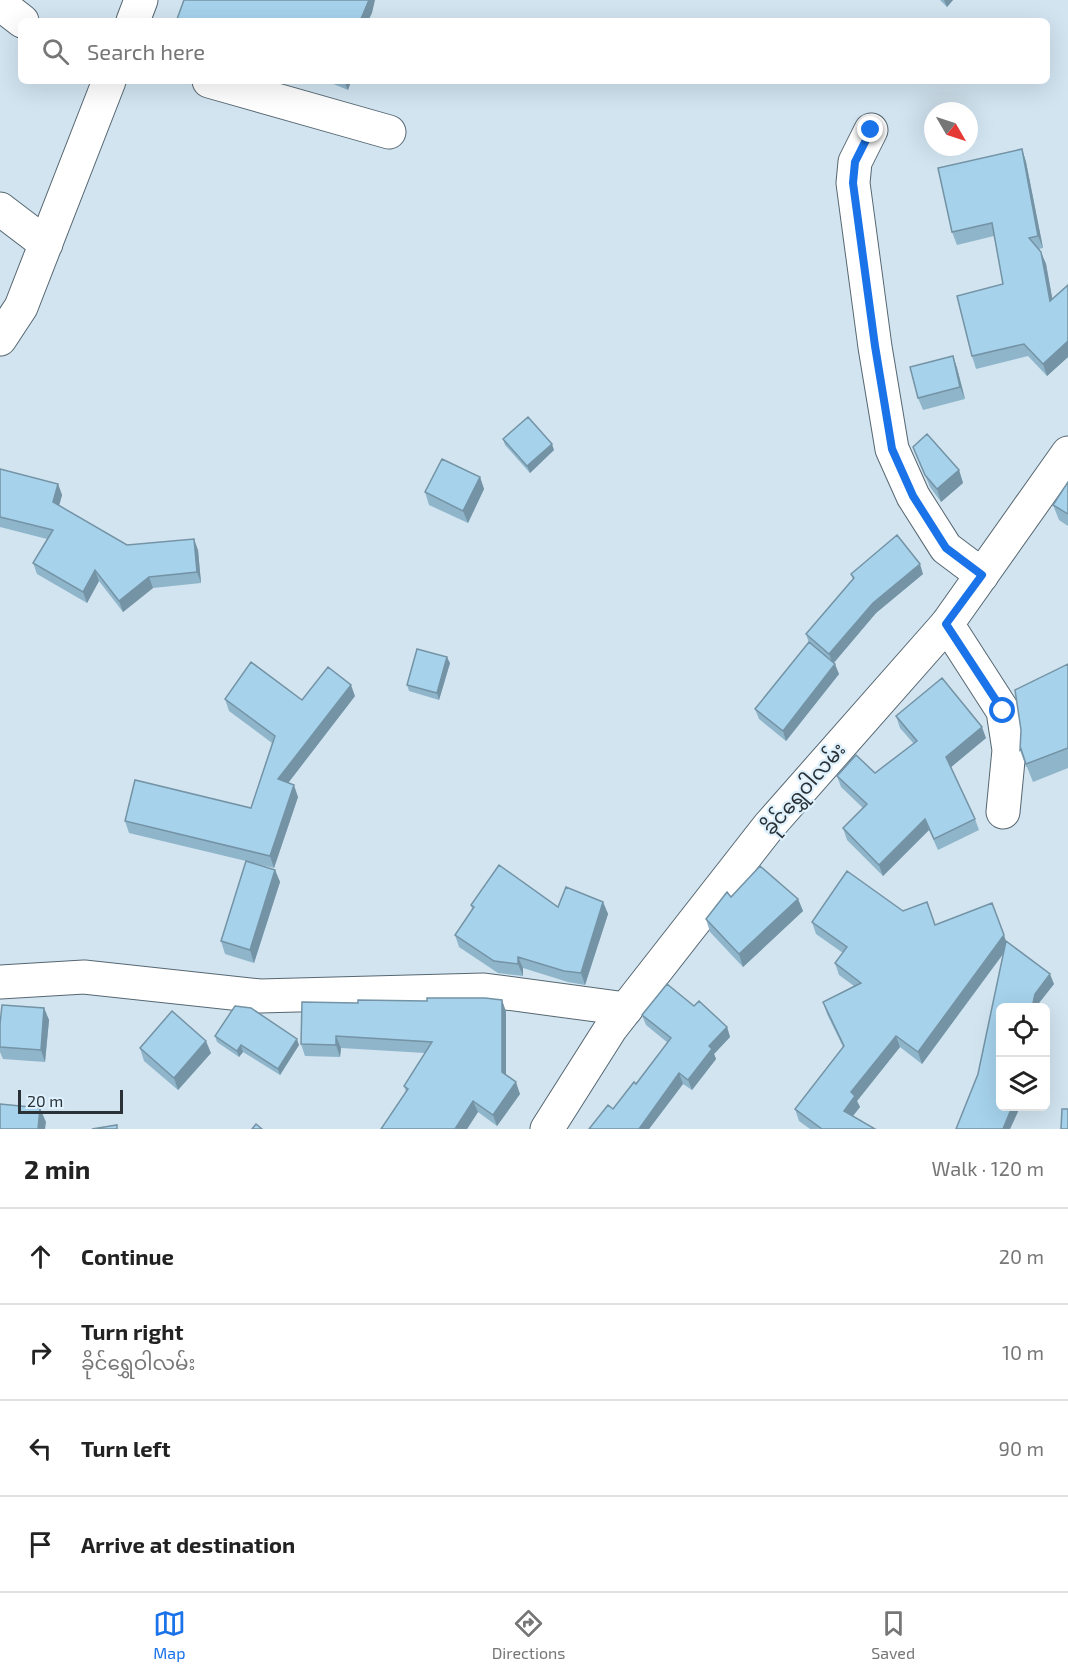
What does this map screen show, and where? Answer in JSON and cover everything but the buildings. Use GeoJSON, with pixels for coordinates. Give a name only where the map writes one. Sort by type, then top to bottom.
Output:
{"type":"FeatureCollection","features":[{"type":"Feature","properties":{"kind":"street"},"geometry":{"type":"LineString","coordinates":[[134,18],[141,0]]}},
{"type":"Feature","properties":{"kind":"street"},"geometry":{"type":"LineString","coordinates":[[0,4],[18,18]]}},
{"type":"Feature","properties":{"kind":"street"},"geometry":{"type":"LineString","coordinates":[[0,339],[21,307],[104,84]]}},
{"type":"Feature","properties":{"kind":"street"},"geometry":{"type":"LineString","coordinates":[[220,84],[389,132]]}},
{"type":"Feature","properties":{"kind":"street"},"geometry":{"type":"LineString","coordinates":[[871,130],[855,162],[853,183],[875,346],[892,449],[913,496],[946,548],[982,575]]}},
{"type":"Feature","properties":{"kind":"street"},"geometry":{"type":"LineString","coordinates":[[0,209],[46,244]]}},
{"type":"Feature","properties":{"kind":"street","name":"ခိုင်ရွှေဝါလမ်း"},"geometry":{"type":"LineString","coordinates":[[548,1129],[611,1028],[769,826],[946,624],[1068,453]]}},
{"type":"Feature","properties":{"kind":"street"},"geometry":{"type":"LineString","coordinates":[[946,624],[1003,711],[1009,750],[1003,812]]}},
{"type":"Feature","properties":{"kind":"street"},"geometry":{"type":"LineString","coordinates":[[0,982],[84,977],[260,996],[484,990],[626,1009]]}},
{"type":"Feature","properties":{"kind":"route"},"geometry":{"type":"LineString","coordinates":[[871,130],[855,162],[853,183],[875,346],[892,449],[913,496],[946,548],[982,575],[946,624],[1003,711]]}}]}
